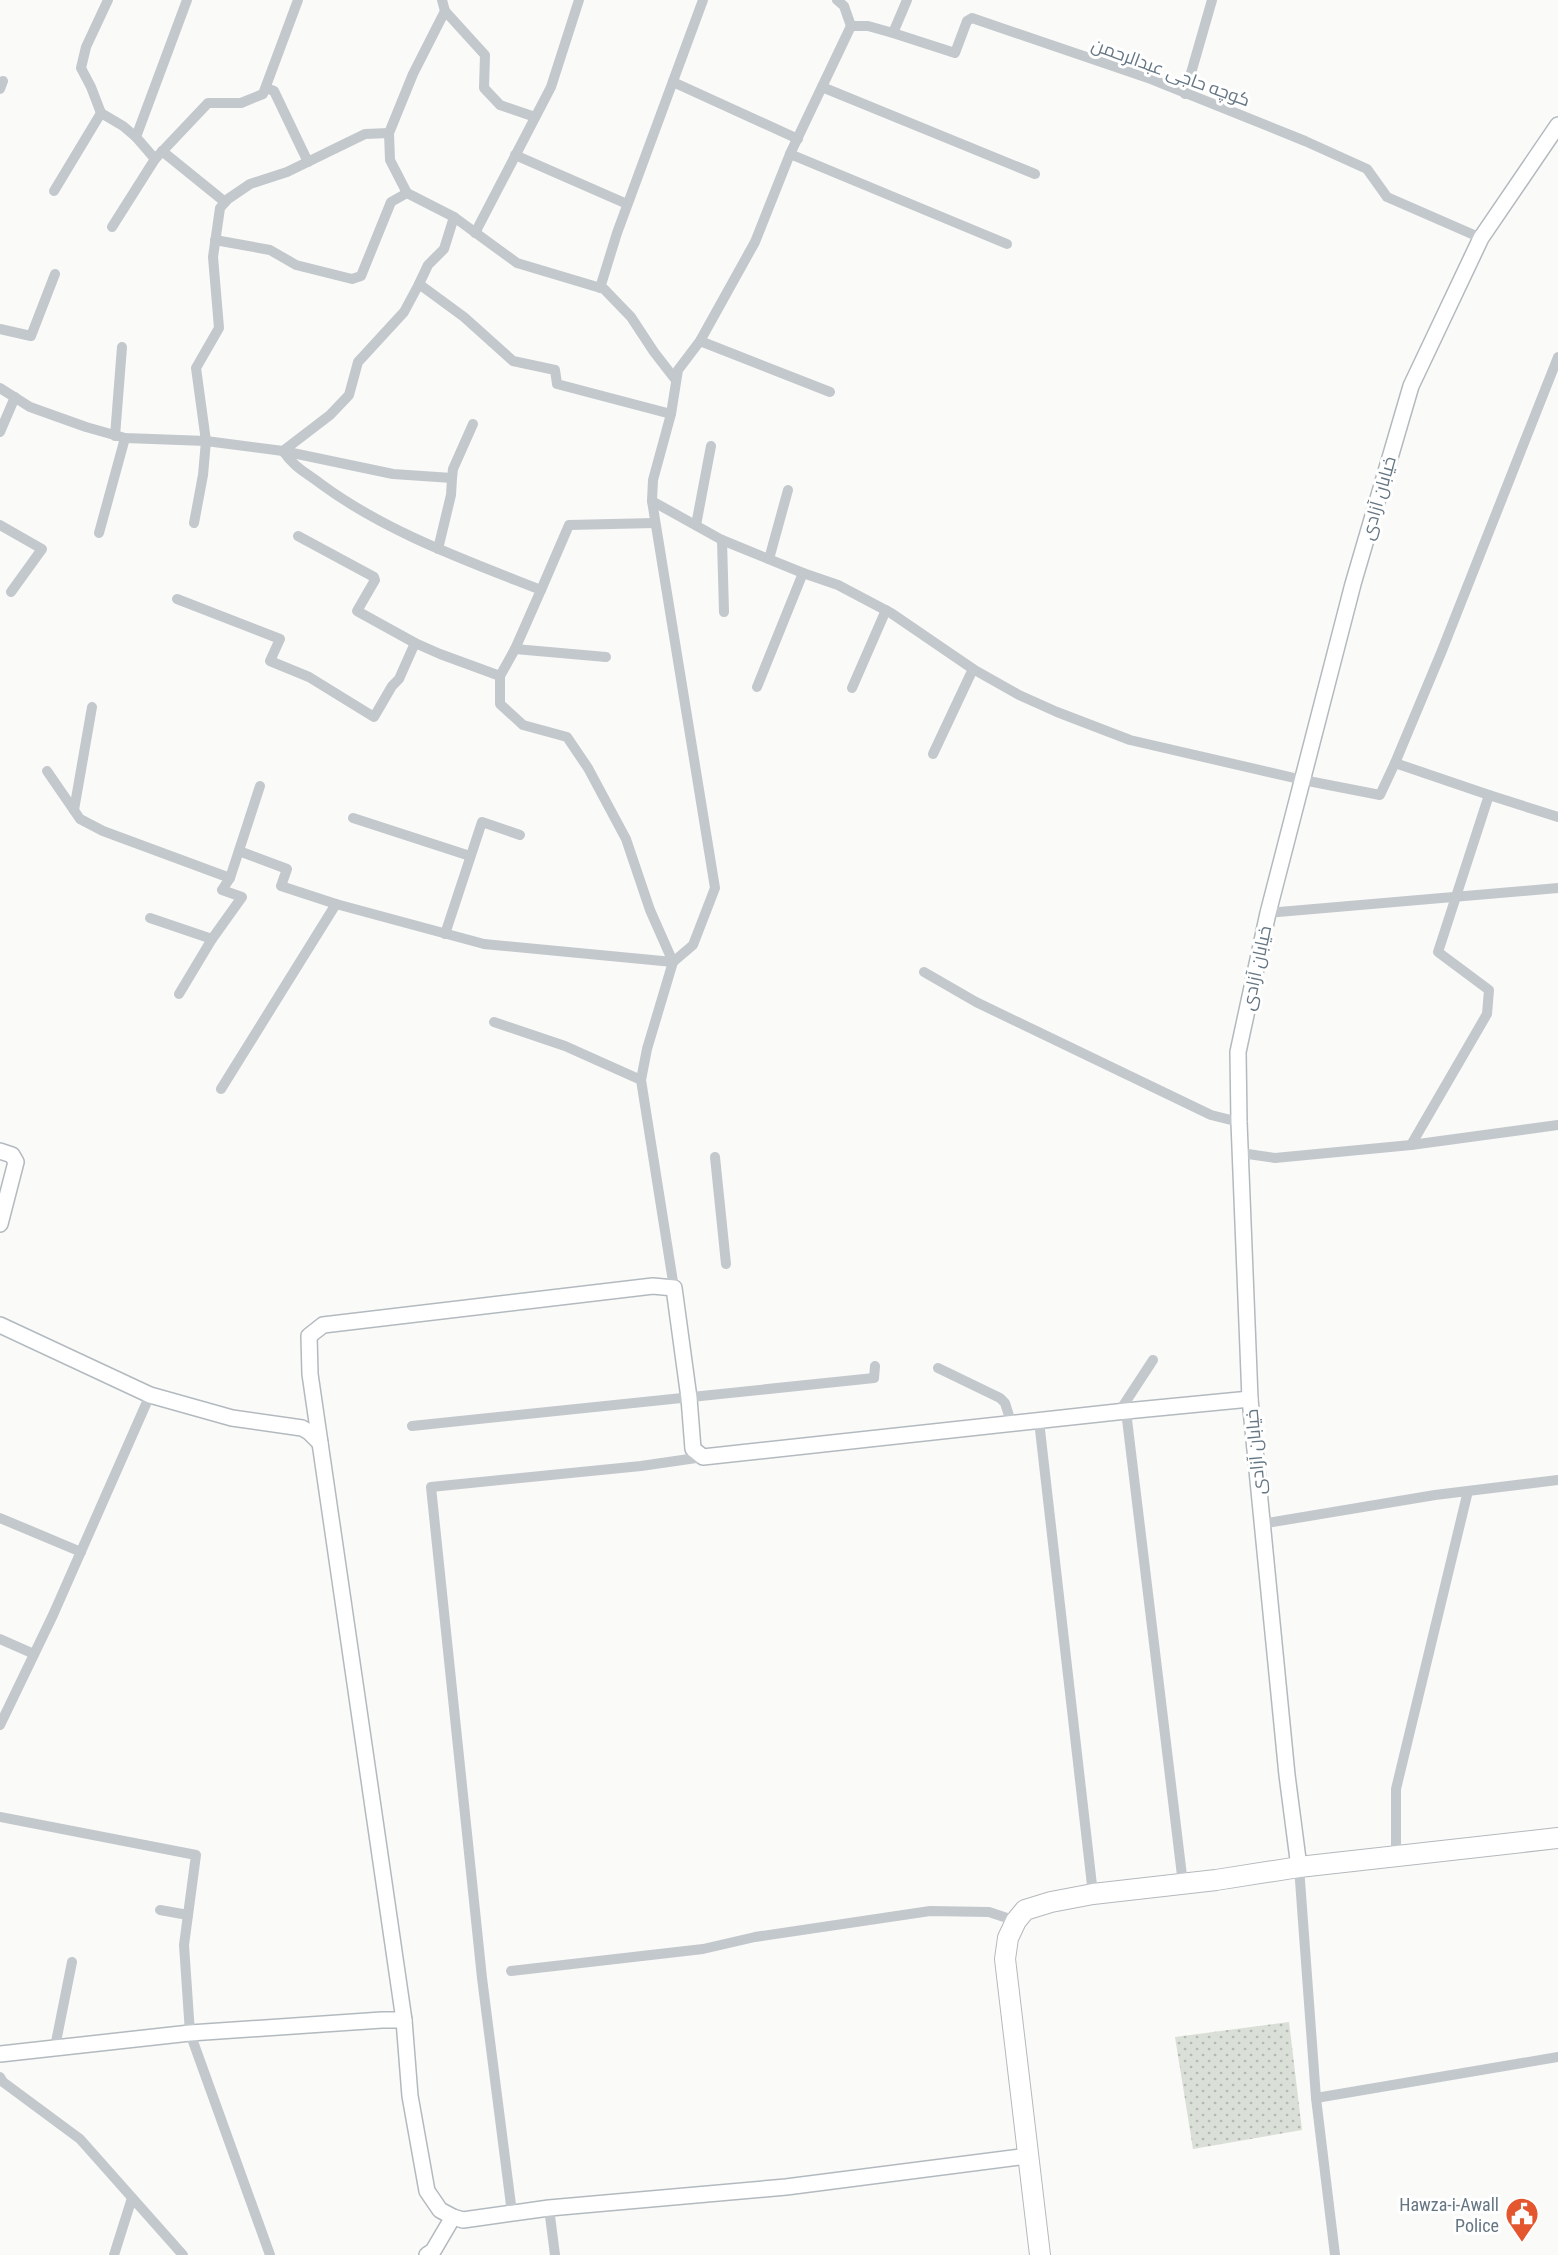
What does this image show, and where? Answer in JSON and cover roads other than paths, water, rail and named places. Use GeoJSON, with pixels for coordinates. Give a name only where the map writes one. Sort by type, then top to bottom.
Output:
{"type":"FeatureCollection","features":[{"type":"Feature","properties":{"kind":"highway"},"geometry":{"type":"LineString","coordinates":[[1040,2255],[1005,1959],[1008,1938],[1016,1921],[1026,1910],[1051,1902],[1093,1894],[1299,1867],[1557,1842]]}},
{"type":"Feature","properties":{"kind":"street"},"geometry":{"type":"LineString","coordinates":[[108,0],[86,47],[81,68],[101,113],[123,126],[158,155],[225,202]]}},
{"type":"Feature","properties":{"kind":"street"},"geometry":{"type":"LineString","coordinates":[[136,137],[187,0]]}},
{"type":"Feature","properties":{"kind":"street"},"geometry":{"type":"LineString","coordinates":[[112,227],[158,155],[208,103],[241,103],[263,94],[298,0]]}},
{"type":"Feature","properties":{"kind":"street"},"geometry":{"type":"LineString","coordinates":[[475,233],[551,87],[579,0]]}},
{"type":"Feature","properties":{"kind":"street"},"geometry":{"type":"LineString","coordinates":[[600,288],[627,204],[703,0]]}},
{"type":"Feature","properties":{"kind":"street"},"geometry":{"type":"LineString","coordinates":[[703,1457],[693,1449],[689,1398],[674,1288],[641,1080],[647,1049],[673,962],[693,945],[715,888],[655,523],[652,501],[653,480],[671,414],[678,370],[700,341],[755,242],[790,154],[851,26],[844,6],[837,0]]}},
{"type":"Feature","properties":{"kind":"street"},"geometry":{"type":"LineString","coordinates":[[893,33],[907,0]]}},
{"type":"Feature","properties":{"kind":"street"},"geometry":{"type":"LineString","coordinates":[[1185,94],[1212,0]]}},
{"type":"Feature","properties":{"kind":"street"},"geometry":{"type":"LineString","coordinates":[[535,117],[500,105],[484,87],[485,55],[443,5],[389,133],[390,160],[407,193],[454,217],[517,263],[604,289],[631,317],[675,379]]}},
{"type":"Feature","properties":{"kind":"street","name":"کوچه حاجی عبدالرحمن"},"geometry":{"type":"LineString","coordinates":[[851,26],[868,26],[955,53],[967,21],[972,18],[1151,80],[1305,141],[1367,169],[1387,197],[1481,238]]}},
{"type":"Feature","properties":{"kind":"street"},"geometry":{"type":"LineString","coordinates":[[673,82],[798,139]]}},
{"type":"Feature","properties":{"kind":"street"},"geometry":{"type":"LineString","coordinates":[[822,87],[1035,174]]}},
{"type":"Feature","properties":{"kind":"street"},"geometry":{"type":"LineString","coordinates":[[266,88],[274,91],[308,162]]}},
{"type":"Feature","properties":{"kind":"street"},"geometry":{"type":"LineString","coordinates":[[54,191],[101,113]]}},
{"type":"Feature","properties":{"kind":"street","name":"خیابان آزادی"},"geometry":{"type":"LineString","coordinates":[[1299,1867],[1287,1775],[1250,1400],[1238,1052],[1268,913],[1353,584],[1411,386],[1481,238],[1556,132]]}},
{"type":"Feature","properties":{"kind":"street"},"geometry":{"type":"LineString","coordinates":[[194,523],[203,476],[206,441],[196,368],[219,328],[213,257],[219,208],[250,184],[287,172],[365,134],[389,133]]}},
{"type":"Feature","properties":{"kind":"street"},"geometry":{"type":"LineString","coordinates":[[790,154],[1007,244]]}},
{"type":"Feature","properties":{"kind":"street"},"geometry":{"type":"LineString","coordinates":[[515,155],[627,204]]}},
{"type":"Feature","properties":{"kind":"street"},"geometry":{"type":"LineString","coordinates":[[215,240],[270,250],[296,265],[352,279],[361,276],[392,202],[407,193]]}},
{"type":"Feature","properties":{"kind":"street"},"geometry":{"type":"LineString","coordinates":[[283,451],[330,415],[349,395],[358,362],[404,312],[428,265],[444,249],[454,217]]}},
{"type":"Feature","properties":{"kind":"street"},"geometry":{"type":"LineString","coordinates":[[0,329],[31,336],[55,274]]}},
{"type":"Feature","properties":{"kind":"street"},"geometry":{"type":"LineString","coordinates":[[419,284],[464,317],[513,361],[555,370],[557,384],[671,414]]}},
{"type":"Feature","properties":{"kind":"street"},"geometry":{"type":"LineString","coordinates":[[700,341],[830,392]]}},
{"type":"Feature","properties":{"kind":"street"},"geometry":{"type":"LineString","coordinates":[[99,533],[120,437],[122,347]]}},
{"type":"Feature","properties":{"kind":"street"},"geometry":{"type":"LineString","coordinates":[[652,501],[722,540],[838,585],[886,610],[973,669],[1019,695],[1130,740],[1303,780],[1380,795],[1441,653],[1558,357]]}},
{"type":"Feature","properties":{"kind":"street"},"geometry":{"type":"LineString","coordinates":[[0,388],[30,406],[120,437],[206,441],[283,451],[393,474],[452,478]]}},
{"type":"Feature","properties":{"kind":"street"},"geometry":{"type":"LineString","coordinates":[[0,432],[15,397]]}},
{"type":"Feature","properties":{"kind":"street"},"geometry":{"type":"LineString","coordinates":[[438,549],[451,495],[453,469],[473,424]]}},
{"type":"Feature","properties":{"kind":"street"},"geometry":{"type":"LineString","coordinates":[[696,525],[711,446]]}},
{"type":"Feature","properties":{"kind":"street"},"geometry":{"type":"LineString","coordinates":[[283,451],[295,467],[350,505],[438,549],[541,590]]}},
{"type":"Feature","properties":{"kind":"street"},"geometry":{"type":"LineString","coordinates":[[769,559],[788,490]]}},
{"type":"Feature","properties":{"kind":"street"},"geometry":{"type":"LineString","coordinates":[[655,523],[568,525],[515,649],[500,676],[500,704],[524,724],[567,737],[588,768],[626,839],[650,910],[673,962]]}},
{"type":"Feature","properties":{"kind":"street"},"geometry":{"type":"LineString","coordinates":[[0,525],[42,549],[11,592]]}},
{"type":"Feature","properties":{"kind":"street"},"geometry":{"type":"LineString","coordinates":[[298,536],[374,577],[375,580],[357,611],[440,654],[500,676]]}},
{"type":"Feature","properties":{"kind":"street"},"geometry":{"type":"LineString","coordinates":[[722,540],[724,612]]}},
{"type":"Feature","properties":{"kind":"street"},"geometry":{"type":"LineString","coordinates":[[757,687],[803,573]]}},
{"type":"Feature","properties":{"kind":"street"},"geometry":{"type":"LineString","coordinates":[[177,599],[280,639],[270,661],[309,677],[374,717],[392,686],[399,679],[415,642]]}},
{"type":"Feature","properties":{"kind":"street"},"geometry":{"type":"LineString","coordinates":[[852,688],[886,610]]}},
{"type":"Feature","properties":{"kind":"street"},"geometry":{"type":"LineString","coordinates":[[515,649],[606,657]]}},
{"type":"Feature","properties":{"kind":"street"},"geometry":{"type":"LineString","coordinates":[[933,754],[973,669]]}},
{"type":"Feature","properties":{"kind":"street"},"geometry":{"type":"LineString","coordinates":[[74,810],[92,707]]}},
{"type":"Feature","properties":{"kind":"street"},"geometry":{"type":"LineString","coordinates":[[1395,763],[1558,817]]}},
{"type":"Feature","properties":{"kind":"street"},"geometry":{"type":"LineString","coordinates":[[47,771],[80,819],[103,831],[230,878]]}},
{"type":"Feature","properties":{"kind":"street"},"geometry":{"type":"LineString","coordinates":[[179,994],[212,939],[242,897],[222,890],[230,878],[260,786]]}},
{"type":"Feature","properties":{"kind":"street"},"geometry":{"type":"LineString","coordinates":[[1411,1145],[1487,1014],[1489,990],[1438,952],[1489,795]]}},
{"type":"Feature","properties":{"kind":"street"},"geometry":{"type":"LineString","coordinates":[[353,818],[470,856]]}},
{"type":"Feature","properties":{"kind":"street"},"geometry":{"type":"LineString","coordinates":[[445,934],[482,822],[520,835]]}},
{"type":"Feature","properties":{"kind":"street"},"geometry":{"type":"LineString","coordinates":[[239,851],[287,869],[281,886],[336,904],[483,944],[673,962]]}},
{"type":"Feature","properties":{"kind":"street"},"geometry":{"type":"LineString","coordinates":[[1268,913],[1558,888]]}},
{"type":"Feature","properties":{"kind":"street"},"geometry":{"type":"LineString","coordinates":[[221,1089],[336,904]]}},
{"type":"Feature","properties":{"kind":"street"},"geometry":{"type":"LineString","coordinates":[[150,918],[212,939]]}},
{"type":"Feature","properties":{"kind":"street"},"geometry":{"type":"LineString","coordinates":[[924,972],[976,1002],[1211,1115],[1239,1122]]}},
{"type":"Feature","properties":{"kind":"street"},"geometry":{"type":"LineString","coordinates":[[494,1022],[565,1046],[641,1080]]}},
{"type":"Feature","properties":{"kind":"street"},"geometry":{"type":"LineString","coordinates":[[1241,1153],[1275,1158],[1411,1145],[1558,1125]]}},
{"type":"Feature","properties":{"kind":"street"},"geometry":{"type":"LineString","coordinates":[[0,1151],[12,1155],[16,1162],[0,1224]]}},
{"type":"Feature","properties":{"kind":"street"},"geometry":{"type":"LineString","coordinates":[[715,1157],[726,1264]]}},
{"type":"Feature","properties":{"kind":"street"},"geometry":{"type":"LineString","coordinates":[[674,1288],[653,1287],[323,1325],[309,1336],[308,1353],[315,1412],[404,2020],[410,2096],[427,2191],[440,2210],[463,2220],[549,2208],[786,2187],[1028,2156]]}},
{"type":"Feature","properties":{"kind":"street"},"geometry":{"type":"LineString","coordinates":[[0,1324],[150,1395],[232,1418],[302,1428],[320,1443]]}},
{"type":"Feature","properties":{"kind":"street"},"geometry":{"type":"LineString","coordinates":[[1153,1360],[1123,1411],[1183,1884]]}},
{"type":"Feature","properties":{"kind":"street"},"geometry":{"type":"LineString","coordinates":[[412,1426],[874,1378],[875,1366]]}},
{"type":"Feature","properties":{"kind":"street"},"geometry":{"type":"LineString","coordinates":[[938,1368],[1000,1398],[1005,1403],[1012,1425]]}},
{"type":"Feature","properties":{"kind":"street"},"geometry":{"type":"LineString","coordinates":[[0,1725],[81,1552],[150,1395]]}},
{"type":"Feature","properties":{"kind":"street"},"geometry":{"type":"LineString","coordinates":[[512,2213],[482,1978],[431,1487],[641,1466],[703,1457],[1012,1425],[1123,1411],[1250,1400]]}},
{"type":"Feature","properties":{"kind":"street"},"geometry":{"type":"LineString","coordinates":[[302,1428],[315,1412]]}},
{"type":"Feature","properties":{"kind":"street"},"geometry":{"type":"LineString","coordinates":[[1039,1421],[1093,1894]]}},
{"type":"Feature","properties":{"kind":"street"},"geometry":{"type":"LineString","coordinates":[[1261,1524],[1468,1491],[1558,1480]]}},
{"type":"Feature","properties":{"kind":"street"},"geometry":{"type":"LineString","coordinates":[[1396,1856],[1396,1789],[1468,1491]]}},
{"type":"Feature","properties":{"kind":"street"},"geometry":{"type":"LineString","coordinates":[[0,1518],[81,1552]]}},
{"type":"Feature","properties":{"kind":"street"},"geometry":{"type":"LineString","coordinates":[[0,1639],[34,1654]]}},
{"type":"Feature","properties":{"kind":"street"},"geometry":{"type":"LineString","coordinates":[[0,1817],[196,1856],[184,1946],[190,2033],[270,2255]]}},
{"type":"Feature","properties":{"kind":"street"},"geometry":{"type":"LineString","coordinates":[[1299,1867],[1316,2098],[1335,2255]]}},
{"type":"Feature","properties":{"kind":"street"},"geometry":{"type":"LineString","coordinates":[[160,1910],[188,1915]]}},
{"type":"Feature","properties":{"kind":"street"},"geometry":{"type":"LineString","coordinates":[[511,1971],[703,1949],[755,1937],[930,1911],[989,1912],[1016,1921]]}},
{"type":"Feature","properties":{"kind":"street"},"geometry":{"type":"LineString","coordinates":[[55,2047],[72,1962]]}},
{"type":"Feature","properties":{"kind":"street"},"geometry":{"type":"LineString","coordinates":[[0,2054],[190,2033],[404,2020]]}},
{"type":"Feature","properties":{"kind":"street"},"geometry":{"type":"LineString","coordinates":[[1316,2098],[1558,2057]]}},
{"type":"Feature","properties":{"kind":"street"},"geometry":{"type":"LineString","coordinates":[[1,2083],[80,2139],[183,2255]]}},
{"type":"Feature","properties":{"kind":"street"},"geometry":{"type":"LineString","coordinates":[[114,2255],[132,2198]]}},
{"type":"Feature","properties":{"kind":"street"},"geometry":{"type":"LineString","coordinates":[[549,2208],[555,2255]]}},
{"type":"Feature","properties":{"kind":"street"},"geometry":{"type":"LineString","coordinates":[[431,2254],[453,2217]]}},
{"type":"Feature","properties":{"kind":"place","name":"Hawza-i-Awall Police"},"geometry":{"type":"Point","coordinates":[1522,2243]}}]}
